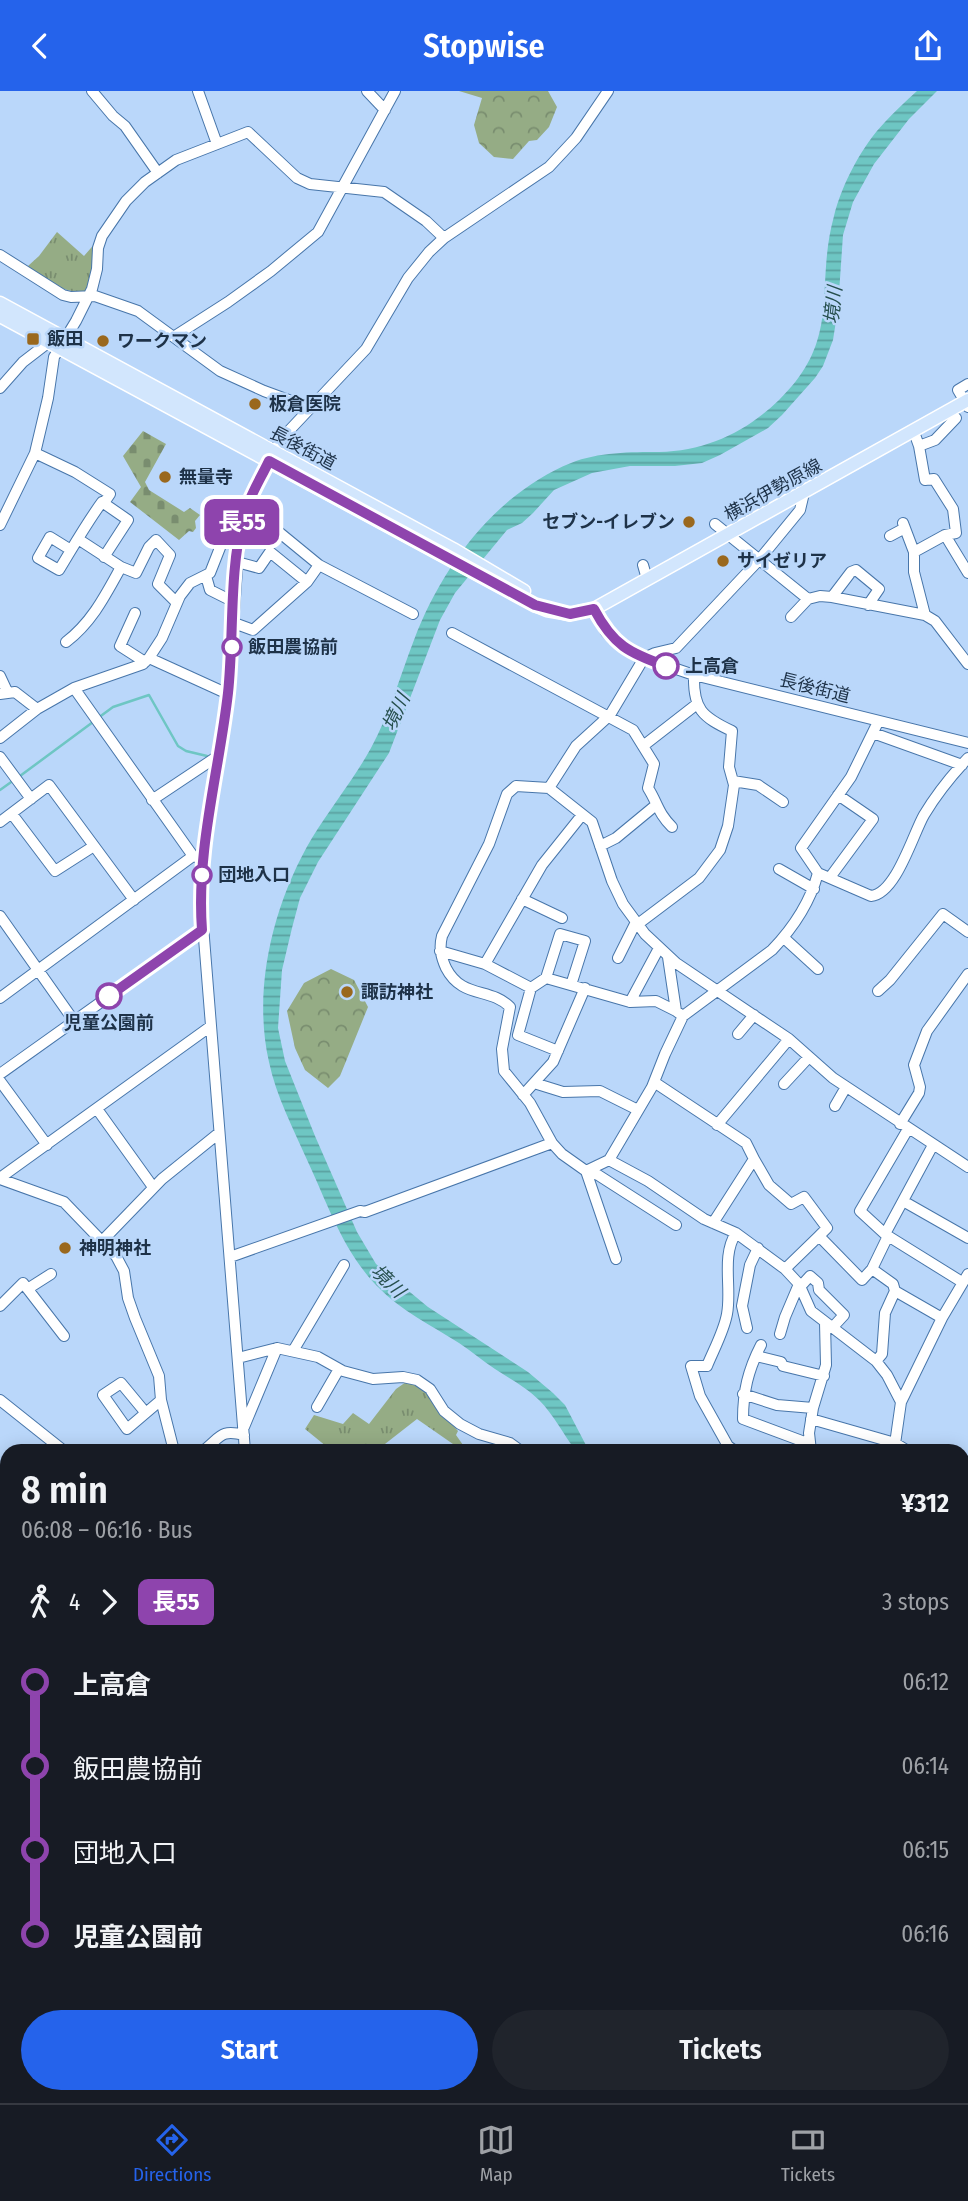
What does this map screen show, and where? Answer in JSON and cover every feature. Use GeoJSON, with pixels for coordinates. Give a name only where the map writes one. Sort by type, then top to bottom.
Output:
{"type":"FeatureCollection","features":[{"type":"Feature","properties":{"kind":"main road","name":"長後街道"},"geometry":{"type":"LineString","coordinates":[[0,303],[58,343]]}},
{"type":"Feature","properties":{"kind":"main road","name":"長後街道"},"geometry":{"type":"LineString","coordinates":[[0,316],[58,343],[271,456],[486,574],[545,603],[594,609]]}},
{"type":"Feature","properties":{"kind":"main road","name":"横浜伊勢原線"},"geometry":{"type":"LineString","coordinates":[[594,609],[967,403]]}},
{"type":"Feature","properties":{"kind":"street"},"geometry":{"type":"LineString","coordinates":[[92,91],[125,126],[158,173]]}},
{"type":"Feature","properties":{"kind":"street"},"geometry":{"type":"LineString","coordinates":[[198,91],[217,144]]}},
{"type":"Feature","properties":{"kind":"street"},"geometry":{"type":"LineString","coordinates":[[367,91],[385,110]]}},
{"type":"Feature","properties":{"kind":"street"},"geometry":{"type":"LineString","coordinates":[[175,336],[228,302],[318,232],[395,91]]}},
{"type":"Feature","properties":{"kind":"street"},"geometry":{"type":"LineString","coordinates":[[245,1444],[198,857],[228,694],[240,529],[248,503],[284,436],[366,349],[408,278],[429,251],[444,238],[535,178],[558,159],[608,91]]}},
{"type":"Feature","properties":{"kind":"street"},"geometry":{"type":"LineString","coordinates":[[0,525],[35,453],[58,343],[89,296],[97,269],[101,239],[126,201],[176,160],[248,132],[297,178],[310,184],[360,191],[378,189],[426,221],[444,238]]}},
{"type":"Feature","properties":{"kind":"street"},"geometry":{"type":"LineString","coordinates":[[0,255],[63,295],[95,296],[138,311],[220,371],[310,408]]}},
{"type":"Feature","properties":{"kind":"street"},"geometry":{"type":"LineString","coordinates":[[0,388],[23,362],[58,343]]}},
{"type":"Feature","properties":{"kind":"street"},"geometry":{"type":"LineString","coordinates":[[967,403],[958,390],[968,384]]}},
{"type":"Feature","properties":{"kind":"street"},"geometry":{"type":"LineString","coordinates":[[919,446],[935,440],[956,418]]}},
{"type":"Feature","properties":{"kind":"street"},"geometry":{"type":"LineString","coordinates":[[914,432],[925,480],[934,479],[951,503],[956,533]]}},
{"type":"Feature","properties":{"kind":"street"},"geometry":{"type":"LineString","coordinates":[[35,453],[75,472],[110,494],[71,550]]}},
{"type":"Feature","properties":{"kind":"street"},"geometry":{"type":"LineString","coordinates":[[549,788],[576,745],[610,715],[644,658],[676,648],[760,560],[800,510],[804,493]]}},
{"type":"Feature","properties":{"kind":"street"},"geometry":{"type":"LineString","coordinates":[[104,503],[128,520],[104,557]]}},
{"type":"Feature","properties":{"kind":"street"},"geometry":{"type":"LineString","coordinates":[[269,524],[319,565],[413,614]]}},
{"type":"Feature","properties":{"kind":"street"},"geometry":{"type":"LineString","coordinates":[[715,524],[808,599]]}},
{"type":"Feature","properties":{"kind":"street"},"geometry":{"type":"LineString","coordinates":[[890,535],[904,526],[914,552],[914,572],[925,615]]}},
{"type":"Feature","properties":{"kind":"street"},"geometry":{"type":"LineString","coordinates":[[0,738],[37,709],[74,688],[147,660],[162,638],[176,602],[190,583],[210,573],[227,530],[240,529]]}},
{"type":"Feature","properties":{"kind":"street"},"geometry":{"type":"LineString","coordinates":[[914,552],[945,535],[956,533],[968,536]]}},
{"type":"Feature","properties":{"kind":"street"},"geometry":{"type":"LineString","coordinates":[[945,535],[968,573]]}},
{"type":"Feature","properties":{"kind":"street"},"geometry":{"type":"LineString","coordinates":[[78,539],[121,568],[136,573],[149,547],[156,540],[170,555],[158,584],[176,602]]}},
{"type":"Feature","properties":{"kind":"street"},"geometry":{"type":"LineString","coordinates":[[237,562],[259,568],[270,552],[307,582]]}},
{"type":"Feature","properties":{"kind":"street"},"geometry":{"type":"LineString","coordinates":[[234,623],[253,630],[307,582],[319,565]]}},
{"type":"Feature","properties":{"kind":"street"},"geometry":{"type":"LineString","coordinates":[[643,565],[647,579]]}},
{"type":"Feature","properties":{"kind":"street"},"geometry":{"type":"LineString","coordinates":[[66,642],[83,628],[99,608],[121,568]]}},
{"type":"Feature","properties":{"kind":"street"},"geometry":{"type":"LineString","coordinates":[[832,597],[851,572],[856,570],[879,589],[867,605]]}},
{"type":"Feature","properties":{"kind":"street"},"geometry":{"type":"LineString","coordinates":[[206,576],[210,590],[234,602]]}},
{"type":"Feature","properties":{"kind":"street"},"geometry":{"type":"LineString","coordinates":[[791,617],[808,599],[820,596],[925,615],[935,621],[968,664]]}},
{"type":"Feature","properties":{"kind":"street","name":"長後街道"},"geometry":{"type":"LineString","coordinates":[[594,609],[606,632],[613,639],[644,658],[694,675],[968,743]]}},
{"type":"Feature","properties":{"kind":"street"},"geometry":{"type":"LineString","coordinates":[[135,613],[120,646],[228,694]]}},
{"type":"Feature","properties":{"kind":"street"},"geometry":{"type":"LineString","coordinates":[[452,633],[610,715],[633,730],[654,764],[648,788],[659,814],[672,827]]}},
{"type":"Feature","properties":{"kind":"street"},"geometry":{"type":"LineString","coordinates":[[618,958],[637,923],[699,878],[720,850],[728,826],[733,781],[729,767],[732,731],[713,722],[697,704],[693,697],[694,675]]}},
{"type":"Feature","properties":{"kind":"street"},"geometry":{"type":"LineString","coordinates":[[0,676],[4,693],[20,694],[37,709]]}},
{"type":"Feature","properties":{"kind":"street"},"geometry":{"type":"LineString","coordinates":[[74,688],[152,800],[198,857]]}},
{"type":"Feature","properties":{"kind":"street"},"geometry":{"type":"LineString","coordinates":[[643,746],[697,704]]}},
{"type":"Feature","properties":{"kind":"street"},"geometry":{"type":"LineString","coordinates":[[873,733],[965,761],[923,818],[906,857],[879,895],[872,896],[831,876],[818,873],[801,848],[856,768],[878,722]]}},
{"type":"Feature","properties":{"kind":"street"},"geometry":{"type":"LineString","coordinates":[[152,800],[218,756]]}},
{"type":"Feature","properties":{"kind":"street"},"geometry":{"type":"LineString","coordinates":[[0,757],[31,799]]}},
{"type":"Feature","properties":{"kind":"street"},"geometry":{"type":"LineString","coordinates":[[733,781],[758,785],[783,802]]}},
{"type":"Feature","properties":{"kind":"street"},"geometry":{"type":"LineString","coordinates":[[0,822],[49,785],[134,900]]}},
{"type":"Feature","properties":{"kind":"street"},"geometry":{"type":"LineString","coordinates":[[676,1225],[598,1175],[586,1171],[562,1154],[552,1143],[523,1095],[507,1077],[501,1060],[510,1007],[456,983],[444,964],[440,951],[442,936],[489,844],[507,793],[516,786],[549,788],[592,822],[612,881],[623,904],[668,957],[789,1039],[846,1087],[968,1167]]}},
{"type":"Feature","properties":{"kind":"street"},"geometry":{"type":"LineString","coordinates":[[831,876],[873,819],[838,795]]}},
{"type":"Feature","properties":{"kind":"street"},"geometry":{"type":"LineString","coordinates":[[600,846],[616,838],[656,805]]}},
{"type":"Feature","properties":{"kind":"street"},"geometry":{"type":"LineString","coordinates":[[12,814],[55,871],[94,846]]}},
{"type":"Feature","properties":{"kind":"street"},"geometry":{"type":"LineString","coordinates":[[485,964],[542,865],[582,815]]}},
{"type":"Feature","properties":{"kind":"street"},"geometry":{"type":"LineString","coordinates":[[0,997],[198,857]]}},
{"type":"Feature","properties":{"kind":"street"},"geometry":{"type":"LineString","coordinates":[[779,869],[814,889]]}},
{"type":"Feature","properties":{"kind":"street"},"geometry":{"type":"LineString","coordinates":[[680,1013],[772,950],[784,938],[805,909],[818,873]]}},
{"type":"Feature","properties":{"kind":"street"},"geometry":{"type":"LineString","coordinates":[[522,899],[562,918]]}},
{"type":"Feature","properties":{"kind":"street"},"geometry":{"type":"LineString","coordinates":[[878,991],[943,914],[968,933]]}},
{"type":"Feature","properties":{"kind":"street"},"geometry":{"type":"LineString","coordinates":[[0,916],[74,1021]]}},
{"type":"Feature","properties":{"kind":"street"},"geometry":{"type":"LineString","coordinates":[[0,1075],[202,930]]}},
{"type":"Feature","properties":{"kind":"street"},"geometry":{"type":"LineString","coordinates":[[558,1051],[518,1035],[531,988],[545,978],[560,934],[585,941],[571,985]]}},
{"type":"Feature","properties":{"kind":"street"},"geometry":{"type":"LineString","coordinates":[[784,938],[818,969]]}},
{"type":"Feature","properties":{"kind":"street"},"geometry":{"type":"LineString","coordinates":[[630,1002],[659,948]]}},
{"type":"Feature","properties":{"kind":"street"},"geometry":{"type":"LineString","coordinates":[[440,951],[485,964],[531,988]]}},
{"type":"Feature","properties":{"kind":"street"},"geometry":{"type":"LineString","coordinates":[[586,1171],[609,1160],[654,1082],[680,1013],[668,957]]}},
{"type":"Feature","properties":{"kind":"street"},"geometry":{"type":"LineString","coordinates":[[894,1444],[901,1402],[965,1278],[886,1235],[860,1211],[919,1093],[914,1060],[927,1031],[968,974]]}},
{"type":"Feature","properties":{"kind":"street"},"geometry":{"type":"LineString","coordinates":[[545,978],[630,1002],[656,1001],[680,1013]]}},
{"type":"Feature","properties":{"kind":"street"},"geometry":{"type":"LineString","coordinates":[[523,1095],[553,1062],[585,988]]}},
{"type":"Feature","properties":{"kind":"street"},"geometry":{"type":"LineString","coordinates":[[738,1034],[754,1016]]}},
{"type":"Feature","properties":{"kind":"street"},"geometry":{"type":"LineString","coordinates":[[0,1179],[211,1026]]}},
{"type":"Feature","properties":{"kind":"street"},"geometry":{"type":"LineString","coordinates":[[717,1125],[789,1039]]}},
{"type":"Feature","properties":{"kind":"street"},"geometry":{"type":"LineString","coordinates":[[783,1084],[809,1057]]}},
{"type":"Feature","properties":{"kind":"street"},"geometry":{"type":"LineString","coordinates":[[0,1081],[47,1145]]}},
{"type":"Feature","properties":{"kind":"street"},"geometry":{"type":"LineString","coordinates":[[654,1082],[746,1143],[769,1185],[791,1204],[804,1197],[827,1228],[785,1269]]}},
{"type":"Feature","properties":{"kind":"street"},"geometry":{"type":"LineString","coordinates":[[534,1083],[563,1092],[600,1091],[638,1111]]}},
{"type":"Feature","properties":{"kind":"street"},"geometry":{"type":"LineString","coordinates":[[835,1106],[846,1087]]}},
{"type":"Feature","properties":{"kind":"street"},"geometry":{"type":"LineString","coordinates":[[97,1109],[153,1187]]}},
{"type":"Feature","properties":{"kind":"street"},"geometry":{"type":"LineString","coordinates":[[103,1240],[153,1187],[219,1133]]}},
{"type":"Feature","properties":{"kind":"street"},"geometry":{"type":"LineString","coordinates":[[230,1257],[365,1212],[552,1143]]}},
{"type":"Feature","properties":{"kind":"street"},"geometry":{"type":"LineString","coordinates":[[819,1236],[862,1280],[872,1269],[886,1235],[933,1145]]}},
{"type":"Feature","properties":{"kind":"street"},"geometry":{"type":"LineString","coordinates":[[713,1223],[754,1159]]}},
{"type":"Feature","properties":{"kind":"street"},"geometry":{"type":"LineString","coordinates":[[609,1160],[648,1181],[713,1223],[736,1233],[785,1269],[799,1285],[811,1311],[876,1361],[887,1375],[901,1402]]}},
{"type":"Feature","properties":{"kind":"street"},"geometry":{"type":"LineString","coordinates":[[586,1171],[616,1259]]}},
{"type":"Feature","properties":{"kind":"street"},"geometry":{"type":"LineString","coordinates":[[0,1179],[64,1202],[116,1256],[124,1271],[131,1308],[159,1376],[161,1400],[172,1444]]}},
{"type":"Feature","properties":{"kind":"street"},"geometry":{"type":"LineString","coordinates":[[903,1201],[968,1238]]}},
{"type":"Feature","properties":{"kind":"street"},"geometry":{"type":"LineString","coordinates":[[727,1444],[700,1396],[691,1366],[708,1366],[728,1313],[728,1261],[731,1241],[736,1233]]}},
{"type":"Feature","properties":{"kind":"street"},"geometry":{"type":"LineString","coordinates":[[747,1328],[742,1307],[750,1265],[758,1248]]}},
{"type":"Feature","properties":{"kind":"street"},"geometry":{"type":"LineString","coordinates":[[293,1351],[344,1265]]}},
{"type":"Feature","properties":{"kind":"street"},"geometry":{"type":"LineString","coordinates":[[872,1269],[893,1284],[895,1291],[885,1313],[882,1354],[876,1361]]}},
{"type":"Feature","properties":{"kind":"street"},"geometry":{"type":"LineString","coordinates":[[29,1288],[51,1274]]}},
{"type":"Feature","properties":{"kind":"street"},"geometry":{"type":"LineString","coordinates":[[780,1334],[799,1285],[810,1276],[818,1283],[819,1290],[845,1315],[828,1325]]}},
{"type":"Feature","properties":{"kind":"street"},"geometry":{"type":"LineString","coordinates":[[0,1306],[23,1283],[64,1336]]}},
{"type":"Feature","properties":{"kind":"street"},"geometry":{"type":"LineString","coordinates":[[895,1291],[942,1318]]}},
{"type":"Feature","properties":{"kind":"street"},"geometry":{"type":"LineString","coordinates":[[810,1444],[813,1408],[826,1365],[828,1325]]}},
{"type":"Feature","properties":{"kind":"street"},"geometry":{"type":"LineString","coordinates":[[761,1345],[743,1394],[743,1419],[803,1444]]}},
{"type":"Feature","properties":{"kind":"street"},"geometry":{"type":"LineString","coordinates":[[238,1358],[277,1348],[318,1357],[339,1369],[373,1379],[403,1377],[418,1380],[430,1389],[444,1411],[460,1424],[479,1434],[511,1444]]}},
{"type":"Feature","properties":{"kind":"street"},"geometry":{"type":"LineString","coordinates":[[244,1431],[277,1348]]}},
{"type":"Feature","properties":{"kind":"street"},"geometry":{"type":"LineString","coordinates":[[756,1356],[824,1376]]}},
{"type":"Feature","properties":{"kind":"street"},"geometry":{"type":"LineString","coordinates":[[317,1407],[339,1369]]}},
{"type":"Feature","properties":{"kind":"street"},"geometry":{"type":"LineString","coordinates":[[145,1412],[121,1383],[103,1395],[127,1429],[161,1400]]}},
{"type":"Feature","properties":{"kind":"street"},"geometry":{"type":"LineString","coordinates":[[743,1394],[777,1405],[813,1408]]}},
{"type":"Feature","properties":{"kind":"street"},"geometry":{"type":"LineString","coordinates":[[0,1400],[55,1444]]}},
{"type":"Feature","properties":{"kind":"street"},"geometry":{"type":"LineString","coordinates":[[811,1419],[885,1444]]}},
{"type":"Feature","properties":{"kind":"street"},"geometry":{"type":"LineString","coordinates":[[211,1444],[229,1431],[244,1431]]}},
{"type":"Feature","properties":{"kind":"green space"},"geometry":{"type":"Polygon","coordinates":[[[459,91],[548,91],[557,107],[549,127],[537,140],[529,141],[513,159],[494,157],[479,143],[474,125],[482,98],[459,91]]]}},
{"type":"Feature","properties":{"kind":"green space"},"geometry":{"type":"Polygon","coordinates":[[[57,232],[84,256],[97,241],[89,293],[71,291],[56,285],[28,266],[57,232]]]}},
{"type":"Feature","properties":{"kind":"green space"},"geometry":{"type":"Polygon","coordinates":[[[143,431],[166,444],[145,482],[149,490],[184,512],[190,508],[200,515],[195,521],[196,528],[193,532],[189,531],[179,540],[130,502],[141,487],[123,456],[143,431]]]}},
{"type":"Feature","properties":{"kind":"green space"},"geometry":{"type":"Polygon","coordinates":[[[331,969],[354,980],[368,1007],[340,1076],[328,1088],[305,1070],[295,1048],[287,1011],[304,983],[331,969]]]}},
{"type":"Feature","properties":{"kind":"green space"},"geometry":{"type":"Polygon","coordinates":[[[406,1382],[422,1389],[458,1431],[456,1435],[462,1444],[453,1444],[417,1419],[385,1444],[323,1444],[305,1429],[314,1415],[343,1424],[353,1413],[369,1424],[396,1389],[406,1382]]]}},
{"type":"Feature","properties":{"kind":"water","name":"境川"},"geometry":{"type":"Polygon","coordinates":[[[917,91],[937,91],[909,119],[874,164],[853,202],[843,235],[833,340],[815,378],[768,428],[720,455],[702,463],[630,466],[592,473],[554,490],[522,523],[507,530],[455,593],[440,620],[389,753],[318,862],[300,898],[292,928],[282,970],[278,1028],[285,1061],[357,1232],[376,1264],[428,1307],[528,1372],[553,1393],[565,1405],[585,1444],[571,1444],[534,1395],[396,1303],[366,1274],[346,1244],[291,1125],[269,1062],[263,1005],[265,975],[277,917],[312,838],[378,735],[431,601],[466,546],[494,514],[539,479],[581,459],[626,453],[676,451],[724,438],[766,411],[799,377],[812,355],[819,334],[829,242],[838,204],[861,154],[893,114],[917,91]]]}},
{"type":"Feature","properties":{"kind":"waterway"},"geometry":{"type":"LineString","coordinates":[[98,718],[113,707],[149,695],[178,746],[186,751],[207,756]]}},
{"type":"Feature","properties":{"kind":"waterway"},"geometry":{"type":"LineString","coordinates":[[20,776],[93,722]]}},
{"type":"Feature","properties":{"kind":"waterway"},"geometry":{"type":"LineString","coordinates":[[0,790],[14,780]]}},
{"type":"Feature","properties":{"kind":"bus line","name":"長55"},"geometry":{"type":"LineString","coordinates":[[109,996],[202,930],[200,888],[228,694],[238,544],[243,516],[269,461],[535,605],[570,614],[594,609],[606,632],[623,647],[666,666]]}},
{"type":"Feature","properties":{"kind":"place","name":"飯田"},"geometry":{"type":"Point","coordinates":[33,339]}},
{"type":"Feature","properties":{"kind":"place","name":"ワークマン"},"geometry":{"type":"Point","coordinates":[103,341]}},
{"type":"Feature","properties":{"kind":"place","name":"板倉医院"},"geometry":{"type":"Point","coordinates":[255,404]}},
{"type":"Feature","properties":{"kind":"place","name":"無量寺"},"geometry":{"type":"Point","coordinates":[165,477]}},
{"type":"Feature","properties":{"kind":"place","name":"セブン-イレブン"},"geometry":{"type":"Point","coordinates":[689,522]}},
{"type":"Feature","properties":{"kind":"place","name":"サイゼリア"},"geometry":{"type":"Point","coordinates":[723,561]}},
{"type":"Feature","properties":{"kind":"place","name":"飯田農協前"},"geometry":{"type":"Point","coordinates":[232,647]}},
{"type":"Feature","properties":{"kind":"place","name":"上高倉"},"geometry":{"type":"Point","coordinates":[666,666]}},
{"type":"Feature","properties":{"kind":"place","name":"団地入口"},"geometry":{"type":"Point","coordinates":[202,875]}},
{"type":"Feature","properties":{"kind":"place","name":"諏訪神社"},"geometry":{"type":"Point","coordinates":[347,992]}},
{"type":"Feature","properties":{"kind":"place","name":"児童公園前"},"geometry":{"type":"Point","coordinates":[109,996]}},
{"type":"Feature","properties":{"kind":"place","name":"神明神社"},"geometry":{"type":"Point","coordinates":[65,1248]}}]}
